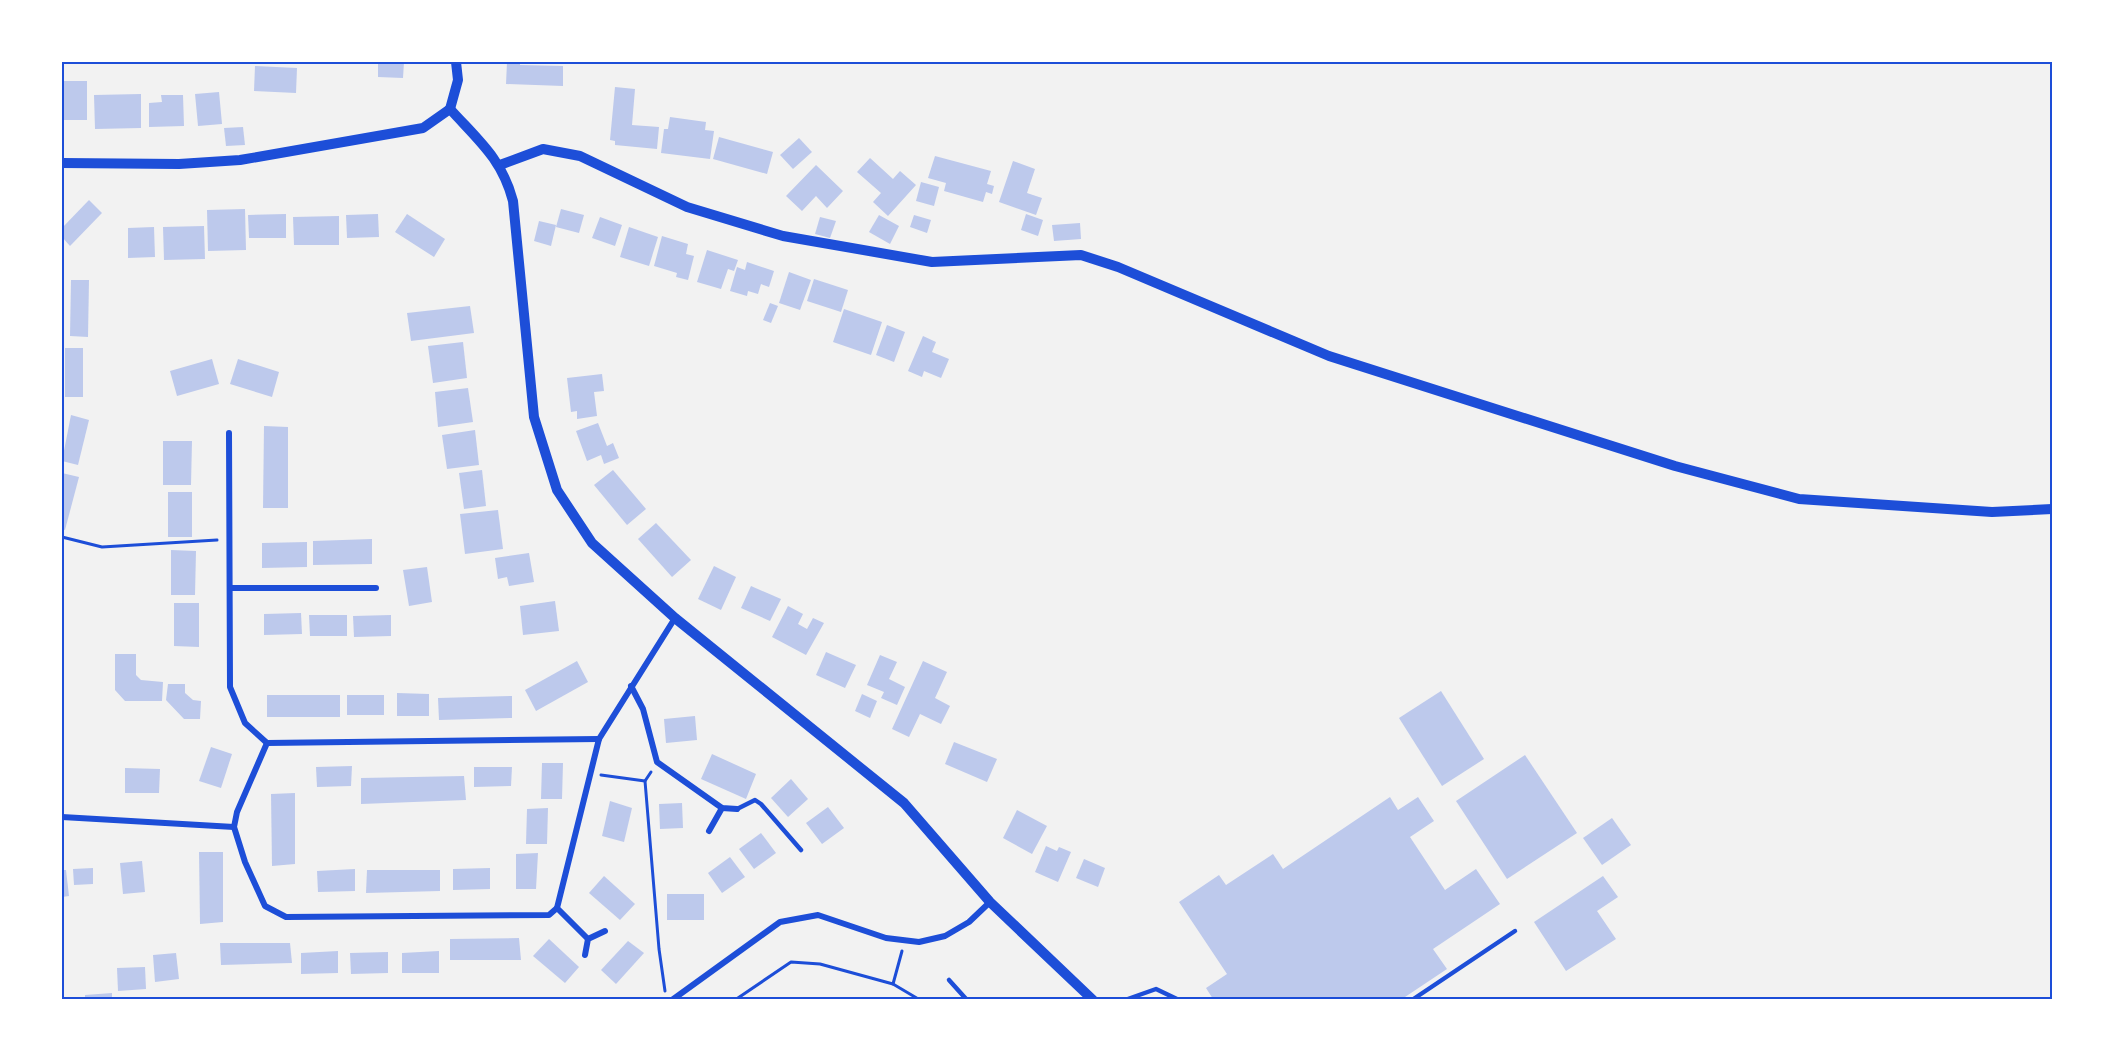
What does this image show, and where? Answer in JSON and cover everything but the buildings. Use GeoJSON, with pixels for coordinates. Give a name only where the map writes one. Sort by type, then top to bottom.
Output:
{"type":"FeatureCollection","features":[{"type":"Feature","properties":{"kind":"street"},"geometry":{"type":"LineString","coordinates":[[62,163],[179,164],[240,160],[423,128],[450,109],[458,80],[456,62]]}},
{"type":"Feature","properties":{"kind":"street"},"geometry":{"type":"LineString","coordinates":[[450,109],[500,165],[513,201],[534,417],[557,490],[592,543],[675,618],[904,803],[990,902],[1093,999]]}},
{"type":"Feature","properties":{"kind":"street"},"geometry":{"type":"LineString","coordinates":[[500,165],[543,149],[580,156],[687,207],[783,236],[932,262],[1081,255],[1118,267],[1329,356],[1675,466],[1799,499],[1992,512],[2052,509]]}},
{"type":"Feature","properties":{"kind":"street"},"geometry":{"type":"LineString","coordinates":[[229,432],[230,687],[245,723],[267,743],[599,739]]}},
{"type":"Feature","properties":{"kind":"street"},"geometry":{"type":"LineString","coordinates":[[231,588],[376,588]]}},
{"type":"Feature","properties":{"kind":"street"},"geometry":{"type":"LineString","coordinates":[[267,743],[237,812],[234,828],[245,862],[265,906],[286,917],[549,915],[557,908],[599,739],[675,618]]}},
{"type":"Feature","properties":{"kind":"street"},"geometry":{"type":"LineString","coordinates":[[631,686],[643,709],[657,762],[722,808],[737,809]]}},
{"type":"Feature","properties":{"kind":"street"},"geometry":{"type":"LineString","coordinates":[[709,831],[722,808]]}},
{"type":"Feature","properties":{"kind":"street"},"geometry":{"type":"LineString","coordinates":[[62,817],[234,828]]}},
{"type":"Feature","properties":{"kind":"street"},"geometry":{"type":"LineString","coordinates":[[672,999],[780,922],[818,915],[886,938],[919,942],[945,936],[969,921],[990,902]]}},
{"type":"Feature","properties":{"kind":"street"},"geometry":{"type":"LineString","coordinates":[[557,908],[588,939]]}},
{"type":"Feature","properties":{"kind":"street"},"geometry":{"type":"LineString","coordinates":[[588,939],[605,931]]}},
{"type":"Feature","properties":{"kind":"street"},"geometry":{"type":"LineString","coordinates":[[585,954],[588,939]]}},
{"type":"Feature","properties":{"kind":"lane"},"geometry":{"type":"LineString","coordinates":[[737,809],[755,800],[801,850]]}},
{"type":"Feature","properties":{"kind":"lane"},"geometry":{"type":"LineString","coordinates":[[1412,999],[1515,931]]}},
{"type":"Feature","properties":{"kind":"lane"},"geometry":{"type":"LineString","coordinates":[[950,980],[967,999]]}},
{"type":"Feature","properties":{"kind":"lane"},"geometry":{"type":"LineString","coordinates":[[1125,999],[1156,989],[1179,999]]}},
{"type":"Feature","properties":{"kind":"path"},"geometry":{"type":"LineString","coordinates":[[62,537],[102,547],[231,539]]}},
{"type":"Feature","properties":{"kind":"path"},"geometry":{"type":"LineString","coordinates":[[657,762],[645,781],[658,949],[667,999]]}},
{"type":"Feature","properties":{"kind":"path"},"geometry":{"type":"LineString","coordinates":[[590,774],[645,781]]}},
{"type":"Feature","properties":{"kind":"path"},"geometry":{"type":"LineString","coordinates":[[893,984],[905,940]]}},
{"type":"Feature","properties":{"kind":"path"},"geometry":{"type":"LineString","coordinates":[[735,999],[791,962],[820,964],[893,984],[920,999]]}}]}
